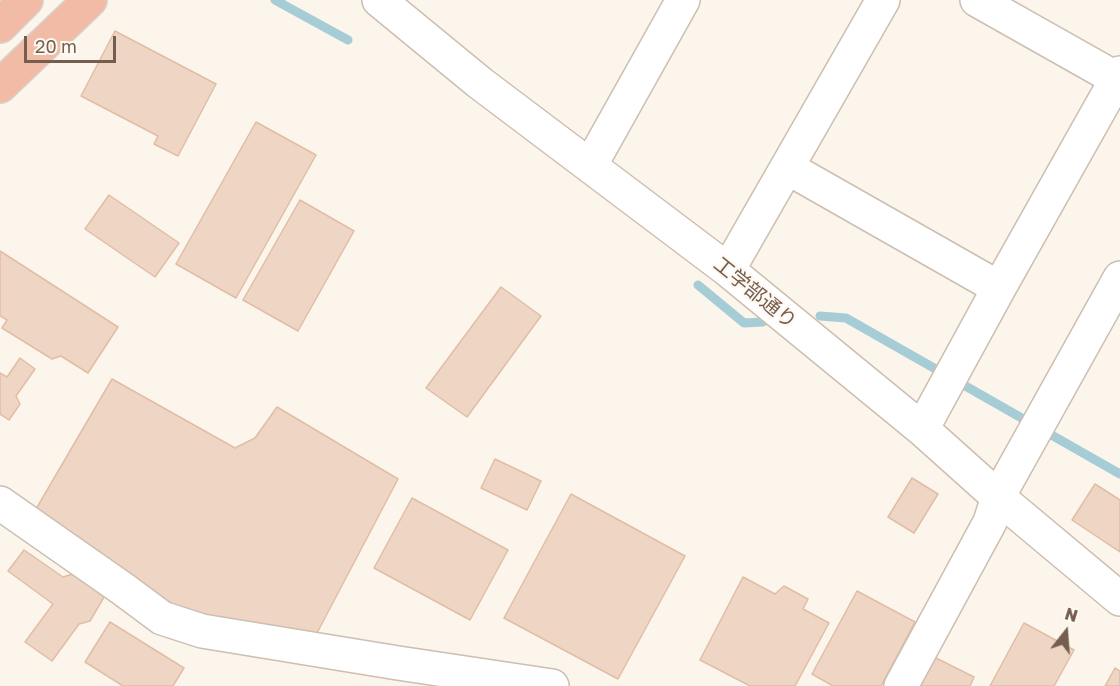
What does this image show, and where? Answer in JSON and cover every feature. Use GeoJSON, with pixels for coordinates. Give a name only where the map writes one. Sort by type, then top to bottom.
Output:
{"type":"FeatureCollection","features":[{"type":"Feature","properties":{"kind":"highway"},"geometry":{"type":"LineString","coordinates":[[0,26],[26,0]]}},
{"type":"Feature","properties":{"kind":"highway"},"geometry":{"type":"LineString","coordinates":[[0,86],[90,0]]}},
{"type":"Feature","properties":{"kind":"street","name":"工学部通り"},"geometry":{"type":"LineString","coordinates":[[379,0],[480,83],[728,270],[922,429],[998,497],[1120,599]]}},
{"type":"Feature","properties":{"kind":"street"},"geometry":{"type":"LineString","coordinates":[[590,166],[683,0]]}},
{"type":"Feature","properties":{"kind":"street"},"geometry":{"type":"LineString","coordinates":[[728,270],[883,0]]}},
{"type":"Feature","properties":{"kind":"street"},"geometry":{"type":"LineString","coordinates":[[922,429],[1118,76],[977,0]]}},
{"type":"Feature","properties":{"kind":"street"},"geometry":{"type":"LineString","coordinates":[[788,168],[999,288]]}},
{"type":"Feature","properties":{"kind":"street"},"geometry":{"type":"LineString","coordinates":[[902,686],[990,522],[998,497],[1120,278]]}},
{"type":"Feature","properties":{"kind":"street"},"geometry":{"type":"LineString","coordinates":[[0,503],[162,618],[202,631],[552,686]]}},
{"type":"Feature","properties":{"kind":"building"},"geometry":{"type":"Polygon","coordinates":[[[115,31],[216,84],[178,156],[154,144],[158,136],[81,96],[115,31]]]}},
{"type":"Feature","properties":{"kind":"building"},"geometry":{"type":"Polygon","coordinates":[[[256,122],[316,155],[236,298],[176,264],[256,122]]]}},
{"type":"Feature","properties":{"kind":"building"},"geometry":{"type":"Polygon","coordinates":[[[109,195],[179,243],[155,277],[85,229],[109,195]]]}},
{"type":"Feature","properties":{"kind":"building"},"geometry":{"type":"Polygon","coordinates":[[[300,200],[354,231],[298,331],[243,300],[300,200]]]}},
{"type":"Feature","properties":{"kind":"building"},"geometry":{"type":"Polygon","coordinates":[[[0,251],[118,327],[88,373],[61,356],[52,359],[2,328],[7,320],[0,316],[0,251]]]}},
{"type":"Feature","properties":{"kind":"building"},"geometry":{"type":"Polygon","coordinates":[[[501,287],[541,316],[467,417],[426,388],[501,287]]]}},
{"type":"Feature","properties":{"kind":"building"},"geometry":{"type":"Polygon","coordinates":[[[20,358],[35,369],[16,396],[20,404],[9,420],[0,414],[0,373],[7,377],[20,358]]]}},
{"type":"Feature","properties":{"kind":"building"},"geometry":{"type":"Polygon","coordinates":[[[112,379],[235,448],[255,438],[277,407],[398,479],[317,633],[173,610],[36,509],[112,379]]]}},
{"type":"Feature","properties":{"kind":"building"},"geometry":{"type":"Polygon","coordinates":[[[495,459],[541,481],[527,510],[481,488],[495,459]]]}},
{"type":"Feature","properties":{"kind":"building"},"geometry":{"type":"Polygon","coordinates":[[[912,478],[938,494],[914,533],[888,517],[912,478]]]}},
{"type":"Feature","properties":{"kind":"building"},"geometry":{"type":"Polygon","coordinates":[[[1095,484],[1120,500],[1120,552],[1072,520],[1095,484]]]}},
{"type":"Feature","properties":{"kind":"building"},"geometry":{"type":"Polygon","coordinates":[[[571,494],[685,556],[618,679],[504,618],[571,494]]]}},
{"type":"Feature","properties":{"kind":"building"},"geometry":{"type":"Polygon","coordinates":[[[412,498],[508,550],[470,620],[374,568],[412,498]]]}},
{"type":"Feature","properties":{"kind":"building"},"geometry":{"type":"Polygon","coordinates":[[[24,550],[63,577],[73,574],[107,592],[90,621],[79,624],[52,661],[25,642],[53,604],[8,571],[24,550]]]}},
{"type":"Feature","properties":{"kind":"building"},"geometry":{"type":"Polygon","coordinates":[[[743,577],[775,594],[784,586],[808,599],[803,609],[829,623],[795,686],[750,686],[700,660],[743,577]]]}},
{"type":"Feature","properties":{"kind":"building"},"geometry":{"type":"Polygon","coordinates":[[[857,591],[915,622],[881,686],[833,686],[812,674],[857,591]]]}},
{"type":"Feature","properties":{"kind":"building"},"geometry":{"type":"Polygon","coordinates":[[[110,622],[184,668],[173,686],[123,686],[85,662],[110,622]]]}},
{"type":"Feature","properties":{"kind":"building"},"geometry":{"type":"Polygon","coordinates":[[[1024,623],[1074,650],[1054,686],[990,686],[1024,623]]]}},
{"type":"Feature","properties":{"kind":"building"},"geometry":{"type":"Polygon","coordinates":[[[932,656],[974,677],[970,686],[917,686],[932,656]]]}},
{"type":"Feature","properties":{"kind":"building"},"geometry":{"type":"Polygon","coordinates":[[[1115,668],[1120,671],[1120,686],[1105,686],[1115,668]]]}},
{"type":"Feature","properties":{"kind":"waterway"},"geometry":{"type":"LineString","coordinates":[[275,0],[348,40]]}},
{"type":"Feature","properties":{"kind":"waterway"},"geometry":{"type":"LineString","coordinates":[[698,285],[744,323],[763,322]]}},
{"type":"Feature","properties":{"kind":"waterway"},"geometry":{"type":"LineString","coordinates":[[820,316],[846,318],[1120,474]]}}]}
